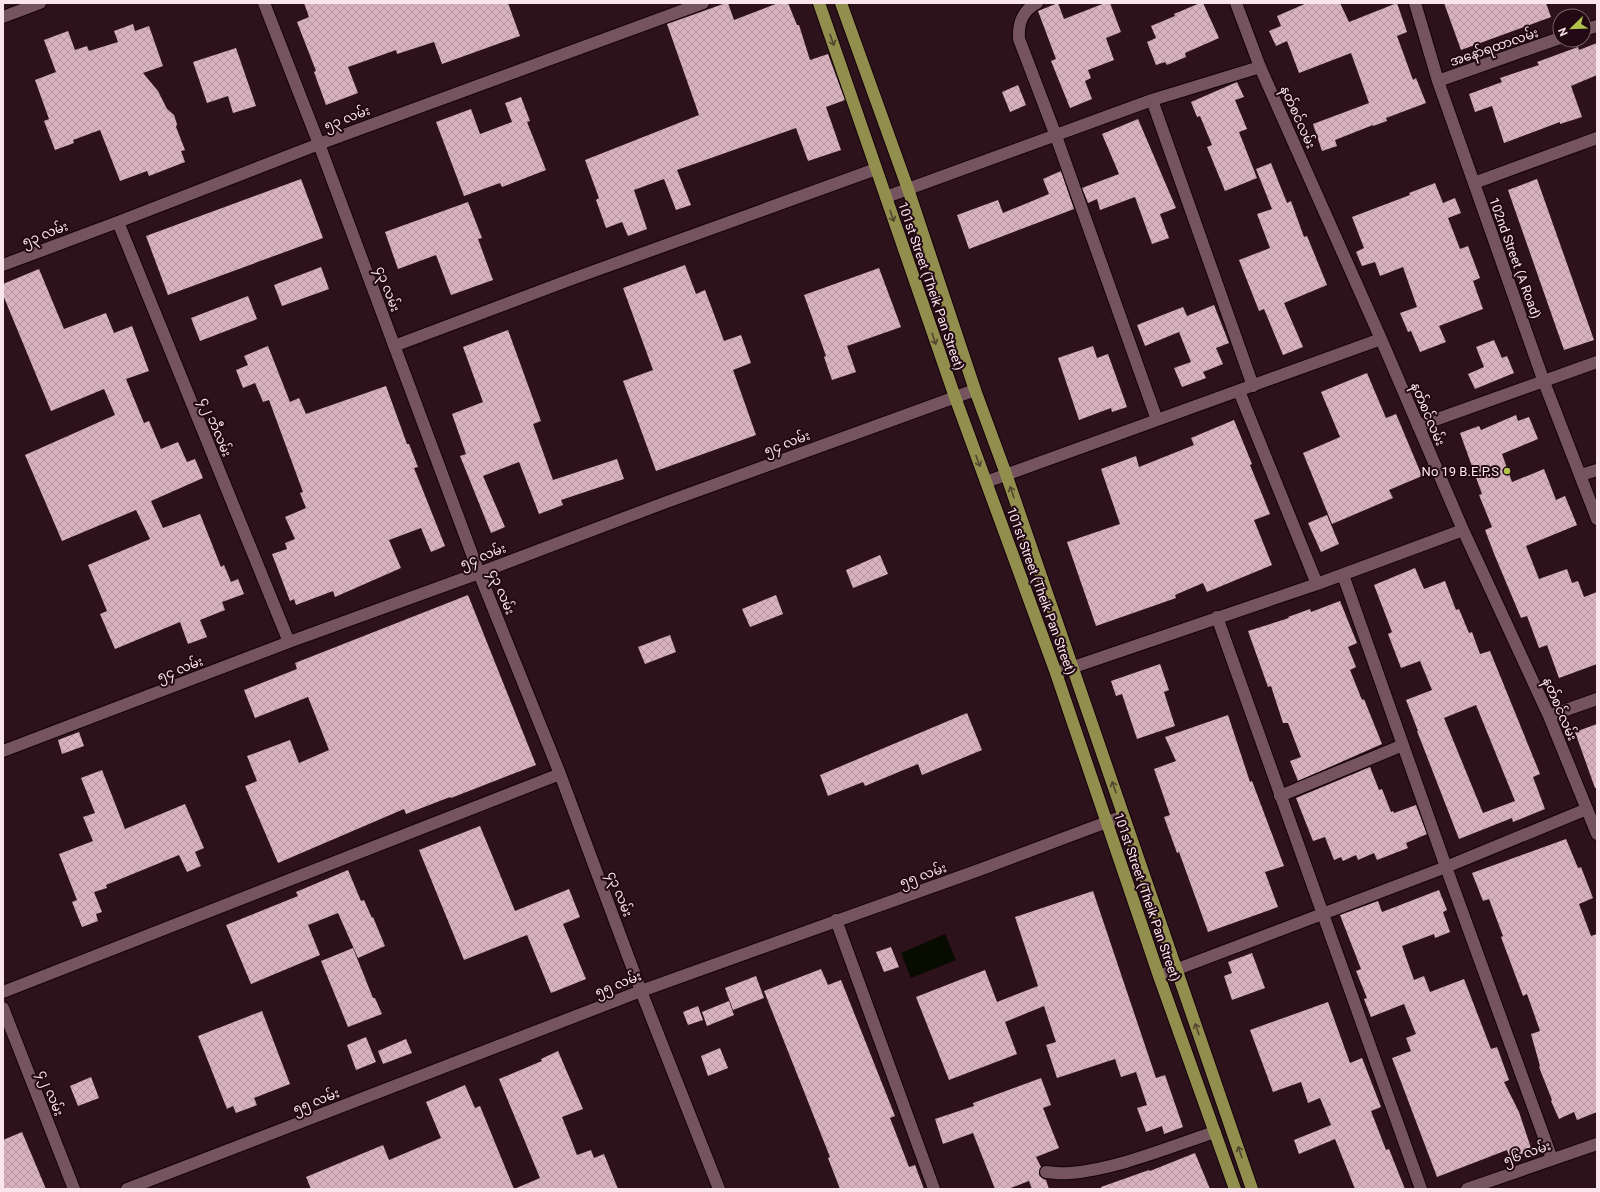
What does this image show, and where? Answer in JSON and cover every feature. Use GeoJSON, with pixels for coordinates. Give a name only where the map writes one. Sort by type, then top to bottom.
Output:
{"type":"FeatureCollection","features":[{"type":"Feature","properties":{"kind":"main road","name":"101st Street (Theik Pan Street)"},"geometry":{"type":"LineString","coordinates":[[819,3],[954,397],[1056,673],[1159,976],[1235,1189]]}},
{"type":"Feature","properties":{"kind":"main road","name":"101st Street (Theik Pan Street)"},"geometry":{"type":"LineString","coordinates":[[841,3],[908,189],[974,390],[1006,474],[1252,1189]]}},
{"type":"Feature","properties":{"kind":"street"},"geometry":{"type":"LineString","coordinates":[[3,17],[40,3]]}},
{"type":"Feature","properties":{"kind":"street","name":"၄၃ လမ်း"},"geometry":{"type":"LineString","coordinates":[[264,3],[319,144],[479,573],[560,774],[641,990],[719,1189]]}},
{"type":"Feature","properties":{"kind":"street","name":"၅၃ လမ်း"},"geometry":{"type":"LineString","coordinates":[[3,265],[319,144],[703,3]]}},
{"type":"Feature","properties":{"kind":"street"},"geometry":{"type":"LineString","coordinates":[[1037,3],[1026,10],[1020,20],[1018,28],[1019,39],[1056,136],[1157,420]]}},
{"type":"Feature","properties":{"kind":"street","name":"နတ်စင်လမ်း"},"geometry":{"type":"LineString","coordinates":[[1236,3],[1260,68],[1381,339],[1463,530],[1549,716],[1597,834]]}},
{"type":"Feature","properties":{"kind":"street","name":"102nd Street (A Road)"},"geometry":{"type":"LineString","coordinates":[[1414,3],[1438,81],[1544,382],[1597,519]]}},
{"type":"Feature","properties":{"kind":"street","name":"အနော်ရထာလမ်း"},"geometry":{"type":"LineString","coordinates":[[1438,81],[1552,41]]}},
{"type":"Feature","properties":{"kind":"street"},"geometry":{"type":"LineString","coordinates":[[886,198],[1152,100],[1260,68]]}},
{"type":"Feature","properties":{"kind":"street"},"geometry":{"type":"LineString","coordinates":[[1152,100],[1253,386]]}},
{"type":"Feature","properties":{"kind":"street"},"geometry":{"type":"LineString","coordinates":[[1474,183],[1597,138]]}},
{"type":"Feature","properties":{"kind":"street"},"geometry":{"type":"LineString","coordinates":[[394,346],[572,279],[876,169]]}},
{"type":"Feature","properties":{"kind":"street","name":"၄၂ ဘီလမ်း"},"geometry":{"type":"LineString","coordinates":[[118,222],[289,642]]}},
{"type":"Feature","properties":{"kind":"street"},"geometry":{"type":"LineString","coordinates":[[986,482],[1381,339]]}},
{"type":"Feature","properties":{"kind":"street"},"geometry":{"type":"LineString","coordinates":[[1418,426],[1597,362]]}},
{"type":"Feature","properties":{"kind":"street","name":"၅၄ လမ်း"},"geometry":{"type":"LineString","coordinates":[[3,751],[289,642],[479,573],[671,500],[974,390]]}},
{"type":"Feature","properties":{"kind":"street"},"geometry":{"type":"LineString","coordinates":[[1239,391],[1317,584]]}},
{"type":"Feature","properties":{"kind":"street"},"geometry":{"type":"LineString","coordinates":[[1581,475],[1597,470]]}},
{"type":"Feature","properties":{"kind":"street"},"geometry":{"type":"LineString","coordinates":[[1056,673],[1317,584],[1463,530]]}},
{"type":"Feature","properties":{"kind":"street"},"geometry":{"type":"LineString","coordinates":[[1343,574],[1446,867],[1552,1159]]}},
{"type":"Feature","properties":{"kind":"street"},"geometry":{"type":"LineString","coordinates":[[1217,617],[1421,1189]]}},
{"type":"Feature","properties":{"kind":"street"},"geometry":{"type":"LineString","coordinates":[[1549,716],[1597,699]]}},
{"type":"Feature","properties":{"kind":"street"},"geometry":{"type":"LineString","coordinates":[[1280,796],[1403,745]]}},
{"type":"Feature","properties":{"kind":"street"},"geometry":{"type":"LineString","coordinates":[[3,992],[560,774]]}},
{"type":"Feature","properties":{"kind":"street"},"geometry":{"type":"LineString","coordinates":[[1159,976],[1446,867],[1587,809]]}},
{"type":"Feature","properties":{"kind":"street","name":"၅၅ လမ်း"},"geometry":{"type":"LineString","coordinates":[[127,1189],[641,990],[979,870],[1123,816]]}},
{"type":"Feature","properties":{"kind":"street"},"geometry":{"type":"LineString","coordinates":[[836,920],[934,1189]]}},
{"type":"Feature","properties":{"kind":"street","name":"၄၂ လမ်း"},"geometry":{"type":"LineString","coordinates":[[3,1008],[74,1189]]}},
{"type":"Feature","properties":{"kind":"street"},"geometry":{"type":"LineString","coordinates":[[1046,1172],[1069,1173],[1092,1170],[1121,1163],[1215,1132]]}},
{"type":"Feature","properties":{"kind":"street","name":"၅၆ လမ်း"},"geometry":{"type":"LineString","coordinates":[[1467,1189],[1494,1184],[1552,1159],[1597,1144]]}},
{"type":"Feature","properties":{"kind":"shaded area"},"geometry":{"type":"Polygon","coordinates":[[[945,934],[956,960],[911,978],[901,953],[945,934]]]}},
{"type":"Feature","properties":{"kind":"building"},"geometry":{"type":"Polygon","coordinates":[[[304,3],[508,3],[520,36],[442,64],[434,42],[397,54],[396,50],[348,67],[358,93],[326,105],[314,72],[316,71],[297,22],[309,17],[304,3]]]}},
{"type":"Feature","properties":{"kind":"building"},"geometry":{"type":"Polygon","coordinates":[[[728,3],[734,20],[778,3],[788,3],[797,25],[799,25],[810,60],[828,54],[845,100],[826,107],[841,150],[808,161],[796,128],[677,170],[691,205],[676,210],[664,179],[634,190],[647,229],[628,236],[622,222],[606,228],[596,200],[599,198],[585,160],[699,115],[667,24],[728,3]]]}},
{"type":"Feature","properties":{"kind":"building"},"geometry":{"type":"Polygon","coordinates":[[[1058,3],[1064,19],[1105,3],[1110,3],[1121,32],[1106,38],[1114,60],[1088,70],[1091,78],[1085,81],[1092,99],[1070,108],[1051,61],[1056,59],[1038,11],[1058,3]]]}},
{"type":"Feature","properties":{"kind":"building"},"geometry":{"type":"Polygon","coordinates":[[[1200,3],[1203,3],[1219,38],[1185,53],[1186,57],[1167,65],[1165,62],[1156,65],[1147,42],[1156,38],[1151,26],[1200,3]]]}},
{"type":"Feature","properties":{"kind":"building"},"geometry":{"type":"Polygon","coordinates":[[[1307,3],[1340,3],[1349,22],[1397,3],[1407,32],[1397,36],[1413,80],[1416,78],[1426,103],[1386,118],[1387,121],[1335,140],[1337,146],[1322,151],[1313,124],[1369,103],[1351,53],[1299,73],[1287,41],[1276,46],[1269,31],[1281,26],[1277,16],[1307,3]]]}},
{"type":"Feature","properties":{"kind":"building"},"geometry":{"type":"Polygon","coordinates":[[[1444,3],[1546,3],[1551,17],[1461,50],[1444,3]]]}},
{"type":"Feature","properties":{"kind":"building"},"geometry":{"type":"Polygon","coordinates":[[[133,24],[135,31],[149,26],[163,66],[143,73],[158,91],[167,109],[174,115],[177,124],[176,127],[185,150],[181,151],[185,162],[149,176],[147,171],[120,181],[100,130],[73,140],[74,143],[55,150],[44,121],[49,119],[35,80],[56,72],[44,40],[68,31],[75,50],[87,46],[89,51],[118,42],[114,31],[133,24]]]}},
{"type":"Feature","properties":{"kind":"building"},"geometry":{"type":"Polygon","coordinates":[[[1597,43],[1597,75],[1571,86],[1582,117],[1560,124],[1560,122],[1504,143],[1492,106],[1475,112],[1469,94],[1502,82],[1500,78],[1539,65],[1537,62],[1575,48],[1578,48],[1579,50],[1592,48],[1592,45],[1597,43]]]}},
{"type":"Feature","properties":{"kind":"building"},"geometry":{"type":"Polygon","coordinates":[[[236,48],[256,106],[233,113],[228,96],[207,103],[193,62],[236,48]]]}},
{"type":"Feature","properties":{"kind":"building"},"geometry":{"type":"Polygon","coordinates":[[[1237,82],[1244,97],[1235,100],[1247,129],[1239,132],[1257,178],[1225,191],[1207,147],[1212,145],[1200,116],[1197,117],[1191,102],[1237,82]]]}},
{"type":"Feature","properties":{"kind":"building"},"geometry":{"type":"Polygon","coordinates":[[[1018,85],[1026,105],[1010,112],[1002,92],[1018,85]]]}},
{"type":"Feature","properties":{"kind":"building"},"geometry":{"type":"Polygon","coordinates":[[[521,97],[530,121],[527,122],[546,170],[502,187],[500,183],[464,196],[436,122],[471,109],[480,134],[512,122],[505,103],[521,97]]]}},
{"type":"Feature","properties":{"kind":"building"},"geometry":{"type":"Polygon","coordinates":[[[1138,119],[1176,208],[1160,214],[1169,238],[1152,244],[1135,197],[1100,210],[1097,199],[1088,203],[1082,188],[1119,174],[1102,134],[1138,119]]]}},
{"type":"Feature","properties":{"kind":"building"},"geometry":{"type":"Polygon","coordinates":[[[1271,163],[1287,203],[1291,201],[1304,237],[1307,236],[1327,285],[1284,303],[1303,347],[1283,355],[1264,309],[1259,311],[1239,260],[1270,248],[1257,214],[1272,209],[1256,169],[1271,163]]]}},
{"type":"Feature","properties":{"kind":"building"},"geometry":{"type":"Polygon","coordinates":[[[1061,171],[1074,209],[969,249],[957,215],[998,200],[1003,213],[1049,194],[1043,179],[1061,171]]]}},
{"type":"Feature","properties":{"kind":"building"},"geometry":{"type":"Polygon","coordinates":[[[301,179],[323,238],[168,295],[146,236],[301,179]]]}},
{"type":"Feature","properties":{"kind":"building"},"geometry":{"type":"Polygon","coordinates":[[[1537,179],[1594,340],[1564,350],[1508,190],[1537,179]]]}},
{"type":"Feature","properties":{"kind":"building"},"geometry":{"type":"Polygon","coordinates":[[[1435,183],[1443,203],[1455,198],[1461,213],[1448,218],[1460,249],[1468,246],[1480,278],[1473,281],[1483,309],[1439,326],[1446,342],[1420,352],[1411,331],[1408,332],[1400,313],[1417,307],[1403,267],[1380,276],[1375,262],[1362,266],[1356,252],[1364,248],[1352,217],[1410,195],[1409,193],[1435,183]]]}},
{"type":"Feature","properties":{"kind":"building"},"geometry":{"type":"Polygon","coordinates":[[[468,202],[482,238],[478,239],[493,280],[451,295],[436,255],[398,269],[385,232],[468,202]]]}},
{"type":"Feature","properties":{"kind":"building"},"geometry":{"type":"Polygon","coordinates":[[[685,265],[696,294],[705,290],[724,341],[741,335],[751,363],[733,370],[756,435],[656,471],[623,381],[653,370],[623,288],[685,265]]]}},
{"type":"Feature","properties":{"kind":"building"},"geometry":{"type":"Polygon","coordinates":[[[321,267],[329,289],[282,306],[274,285],[321,267]]]}},
{"type":"Feature","properties":{"kind":"building"},"geometry":{"type":"Polygon","coordinates":[[[879,268],[901,327],[847,346],[856,372],[832,380],[824,357],[826,356],[804,295],[879,268]]]}},
{"type":"Feature","properties":{"kind":"building"},"geometry":{"type":"Polygon","coordinates":[[[39,269],[64,329],[106,313],[114,333],[132,326],[149,371],[126,379],[144,423],[149,421],[161,449],[178,442],[187,462],[195,459],[203,478],[151,501],[163,528],[200,514],[221,567],[224,565],[231,582],[238,579],[244,594],[222,602],[225,610],[200,620],[207,637],[188,644],[180,622],[115,649],[100,614],[107,611],[88,565],[150,539],[136,510],[62,541],[25,455],[115,415],[104,389],[51,411],[3,295],[3,284],[39,269]]]}},
{"type":"Feature","properties":{"kind":"building"},"geometry":{"type":"Polygon","coordinates":[[[248,296],[257,319],[200,341],[191,318],[248,296]]]}},
{"type":"Feature","properties":{"kind":"building"},"geometry":{"type":"Polygon","coordinates":[[[1214,305],[1229,343],[1216,348],[1223,364],[1203,372],[1206,378],[1182,387],[1174,368],[1191,362],[1179,332],[1145,346],[1137,325],[1183,307],[1187,316],[1214,305]]]}},
{"type":"Feature","properties":{"kind":"building"},"geometry":{"type":"Polygon","coordinates":[[[508,330],[541,421],[533,424],[553,480],[617,459],[624,479],[561,500],[563,505],[539,514],[519,462],[483,476],[505,527],[491,533],[460,456],[466,454],[452,414],[483,402],[463,347],[508,330]]]}},
{"type":"Feature","properties":{"kind":"building"},"geometry":{"type":"Polygon","coordinates":[[[1494,340],[1502,358],[1507,356],[1514,373],[1475,389],[1468,374],[1484,367],[1476,347],[1494,340]]]}},
{"type":"Feature","properties":{"kind":"building"},"geometry":{"type":"Polygon","coordinates":[[[268,346],[290,402],[299,398],[306,414],[386,386],[407,444],[409,444],[418,467],[414,468],[445,546],[431,552],[421,528],[389,540],[401,568],[335,597],[333,591],[296,605],[294,599],[290,601],[272,554],[287,549],[285,543],[295,539],[285,517],[306,508],[300,493],[303,492],[269,400],[263,402],[255,383],[243,388],[236,370],[248,365],[244,356],[268,346]]]}},
{"type":"Feature","properties":{"kind":"building"},"geometry":{"type":"Polygon","coordinates":[[[1093,346],[1097,358],[1108,354],[1127,407],[1112,412],[1111,408],[1079,420],[1058,358],[1093,346]]]}},
{"type":"Feature","properties":{"kind":"building"},"geometry":{"type":"Polygon","coordinates":[[[1367,373],[1386,418],[1396,414],[1422,476],[1389,490],[1393,498],[1332,524],[1303,453],[1340,437],[1321,392],[1367,373]]]}},
{"type":"Feature","properties":{"kind":"building"},"geometry":{"type":"Polygon","coordinates":[[[1516,415],[1518,421],[1529,417],[1538,439],[1502,454],[1512,482],[1544,469],[1556,500],[1565,496],[1577,525],[1526,546],[1539,579],[1567,569],[1572,583],[1578,581],[1584,597],[1597,592],[1597,664],[1559,678],[1547,645],[1539,648],[1527,616],[1521,618],[1495,556],[1485,530],[1492,527],[1479,495],[1482,494],[1460,433],[1479,426],[1481,430],[1516,415]]]}},
{"type":"Feature","properties":{"kind":"building"},"geometry":{"type":"Polygon","coordinates":[[[1234,420],[1270,514],[1254,520],[1272,565],[1207,592],[1203,583],[1175,595],[1176,598],[1096,626],[1067,542],[1120,524],[1101,469],[1136,456],[1139,467],[1194,445],[1191,438],[1234,420]]]}},
{"type":"Feature","properties":{"kind":"building"},"geometry":{"type":"Polygon","coordinates":[[[1327,515],[1339,544],[1321,552],[1308,523],[1327,515]]]}},
{"type":"Feature","properties":{"kind":"building"},"geometry":{"type":"Polygon","coordinates":[[[880,555],[888,574],[853,588],[846,570],[880,555]]]}},
{"type":"Feature","properties":{"kind":"building"},"geometry":{"type":"Polygon","coordinates":[[[1415,568],[1424,589],[1445,581],[1456,610],[1459,609],[1469,633],[1472,632],[1480,654],[1490,651],[1540,774],[1533,777],[1545,809],[1513,822],[1512,818],[1459,839],[1406,700],[1432,690],[1420,661],[1401,668],[1388,634],[1392,632],[1374,585],[1415,568]],[[1476,705],[1444,718],[1483,813],[1515,801],[1476,705]]]}},
{"type":"Feature","properties":{"kind":"building"},"geometry":{"type":"Polygon","coordinates":[[[468,595],[536,765],[406,814],[404,809],[278,863],[245,786],[257,781],[247,756],[290,740],[299,763],[329,750],[308,697],[255,718],[244,690],[297,669],[295,663],[468,595]]]}},
{"type":"Feature","properties":{"kind":"building"},"geometry":{"type":"Polygon","coordinates":[[[776,595],[783,614],[750,627],[742,609],[776,595]]]}},
{"type":"Feature","properties":{"kind":"building"},"geometry":{"type":"Polygon","coordinates":[[[1340,601],[1357,643],[1348,647],[1356,667],[1350,670],[1362,700],[1364,699],[1382,744],[1298,781],[1290,761],[1301,757],[1288,723],[1283,723],[1271,686],[1268,687],[1248,631],[1289,618],[1288,617],[1310,609],[1311,612],[1340,601]]]}},
{"type":"Feature","properties":{"kind":"building"},"geometry":{"type":"Polygon","coordinates":[[[670,635],[676,652],[645,664],[638,647],[670,635]]]}},
{"type":"Feature","properties":{"kind":"building"},"geometry":{"type":"Polygon","coordinates":[[[1160,664],[1169,690],[1164,692],[1175,726],[1137,739],[1122,694],[1116,696],[1111,681],[1160,664]]]}},
{"type":"Feature","properties":{"kind":"building"},"geometry":{"type":"Polygon","coordinates":[[[967,713],[982,750],[922,775],[918,764],[865,786],[863,782],[828,796],[820,775],[967,713]]]}},
{"type":"Feature","properties":{"kind":"building"},"geometry":{"type":"Polygon","coordinates":[[[1228,715],[1250,782],[1252,781],[1284,866],[1265,872],[1278,907],[1208,932],[1179,852],[1177,853],[1164,817],[1170,815],[1154,769],[1176,761],[1165,737],[1228,715]]]}},
{"type":"Feature","properties":{"kind":"building"},"geometry":{"type":"Polygon","coordinates":[[[1597,724],[1597,788],[1595,788],[1575,732],[1597,724]]]}},
{"type":"Feature","properties":{"kind":"building"},"geometry":{"type":"Polygon","coordinates":[[[79,732],[84,746],[62,754],[58,740],[79,732]]]}},
{"type":"Feature","properties":{"kind":"building"},"geometry":{"type":"Polygon","coordinates":[[[1370,767],[1379,790],[1382,789],[1391,812],[1393,811],[1394,813],[1416,805],[1427,834],[1406,843],[1408,848],[1377,860],[1374,853],[1358,860],[1356,855],[1343,861],[1341,857],[1334,860],[1325,837],[1313,841],[1296,798],[1370,767]]]}},
{"type":"Feature","properties":{"kind":"building"},"geometry":{"type":"Polygon","coordinates":[[[102,770],[125,829],[185,804],[204,848],[195,852],[201,866],[187,872],[179,855],[106,885],[107,888],[94,892],[102,912],[96,914],[98,921],[82,927],[72,902],[77,900],[59,854],[93,841],[83,817],[95,813],[81,778],[102,770]]]}},
{"type":"Feature","properties":{"kind":"building"},"geometry":{"type":"Polygon","coordinates":[[[480,826],[515,911],[569,889],[580,917],[563,924],[586,979],[551,993],[527,935],[464,960],[419,850],[480,826]]]}},
{"type":"Feature","properties":{"kind":"building"},"geometry":{"type":"Polygon","coordinates":[[[1566,839],[1578,868],[1581,867],[1593,898],[1579,904],[1591,936],[1597,934],[1597,1112],[1577,1120],[1574,1112],[1559,1119],[1551,1101],[1552,1100],[1539,1067],[1540,1066],[1531,1034],[1540,1031],[1527,994],[1523,996],[1501,937],[1503,936],[1489,899],[1483,901],[1472,873],[1566,839]]]}},
{"type":"Feature","properties":{"kind":"building"},"geometry":{"type":"Polygon","coordinates":[[[348,870],[361,901],[364,900],[372,918],[373,917],[385,946],[358,958],[338,913],[308,925],[320,955],[251,984],[226,925],[298,896],[296,892],[348,870]]]}},
{"type":"Feature","properties":{"kind":"building"},"geometry":{"type":"Polygon","coordinates":[[[1439,890],[1447,910],[1443,912],[1450,932],[1435,938],[1434,934],[1402,946],[1414,980],[1424,976],[1430,992],[1464,979],[1491,1049],[1497,1047],[1509,1080],[1504,1082],[1519,1112],[1532,1151],[1510,1158],[1507,1150],[1437,1177],[1392,1058],[1411,1051],[1406,1038],[1416,1034],[1404,1004],[1371,1017],[1364,999],[1367,998],[1356,971],[1361,969],[1340,915],[1378,901],[1382,912],[1439,890]]]}},
{"type":"Feature","properties":{"kind":"building"},"geometry":{"type":"Polygon","coordinates":[[[1093,891],[1156,1078],[1165,1075],[1183,1127],[1164,1134],[1162,1126],[1146,1132],[1137,1108],[1147,1105],[1136,1072],[1121,1077],[1115,1059],[1057,1078],[1046,1045],[1056,1042],[1044,1006],[1005,1022],[1017,1054],[949,1080],[916,997],[985,970],[997,1002],[1038,986],[1015,917],[1093,891]]]}},
{"type":"Feature","properties":{"kind":"building"},"geometry":{"type":"Polygon","coordinates":[[[891,947],[899,967],[884,972],[876,952],[891,947]]]}},
{"type":"Feature","properties":{"kind":"building"},"geometry":{"type":"Polygon","coordinates":[[[353,948],[373,998],[375,998],[382,1014],[348,1027],[321,961],[353,948]]]}},
{"type":"Feature","properties":{"kind":"building"},"geometry":{"type":"Polygon","coordinates":[[[1252,953],[1265,988],[1232,1000],[1224,976],[1232,973],[1228,962],[1252,953]]]}},
{"type":"Feature","properties":{"kind":"building"},"geometry":{"type":"Polygon","coordinates":[[[821,969],[828,985],[841,980],[895,1116],[890,1118],[909,1167],[915,1165],[924,1189],[840,1189],[828,1158],[830,1157],[764,991],[821,969]]]}},
{"type":"Feature","properties":{"kind":"building"},"geometry":{"type":"Polygon","coordinates":[[[756,976],[764,998],[733,1010],[725,988],[756,976]]]}},
{"type":"Feature","properties":{"kind":"building"},"geometry":{"type":"Polygon","coordinates":[[[729,1001],[734,1015],[707,1026],[702,1012],[729,1001]]]}},
{"type":"Feature","properties":{"kind":"building"},"geometry":{"type":"Polygon","coordinates":[[[1328,1002],[1350,1063],[1362,1058],[1381,1107],[1371,1111],[1386,1150],[1389,1149],[1405,1189],[1355,1189],[1335,1139],[1299,1154],[1294,1140],[1331,1125],[1320,1098],[1308,1103],[1301,1082],[1273,1092],[1250,1030],[1328,1002]]]}},
{"type":"Feature","properties":{"kind":"building"},"geometry":{"type":"Polygon","coordinates":[[[698,1006],[703,1020],[688,1025],[683,1012],[698,1006]]]}},
{"type":"Feature","properties":{"kind":"building"},"geometry":{"type":"Polygon","coordinates":[[[262,1011],[290,1084],[254,1098],[257,1105],[236,1113],[233,1106],[227,1109],[198,1036],[262,1011]]]}},
{"type":"Feature","properties":{"kind":"building"},"geometry":{"type":"Polygon","coordinates":[[[366,1037],[376,1062],[356,1070],[347,1045],[366,1037]]]}},
{"type":"Feature","properties":{"kind":"building"},"geometry":{"type":"Polygon","coordinates":[[[406,1039],[412,1053],[383,1064],[378,1051],[406,1039]]]}},
{"type":"Feature","properties":{"kind":"building"},"geometry":{"type":"Polygon","coordinates":[[[720,1048],[728,1068],[708,1076],[701,1056],[720,1048]]]}},
{"type":"Feature","properties":{"kind":"building"},"geometry":{"type":"Polygon","coordinates":[[[558,1051],[583,1109],[562,1117],[577,1155],[591,1150],[594,1158],[604,1154],[618,1189],[514,1189],[540,1178],[499,1079],[542,1061],[541,1059],[558,1051]]]}},
{"type":"Feature","properties":{"kind":"building"},"geometry":{"type":"Polygon","coordinates":[[[91,1077],[99,1098],[78,1106],[70,1086],[91,1077]]]}},
{"type":"Feature","properties":{"kind":"building"},"geometry":{"type":"Polygon","coordinates":[[[1041,1078],[1051,1105],[1043,1108],[1059,1148],[1036,1157],[1041,1167],[1039,1175],[1046,1180],[1049,1189],[1032,1189],[1029,1181],[1008,1189],[995,1189],[973,1133],[943,1144],[935,1119],[974,1106],[973,1103],[1041,1078]]]}},
{"type":"Feature","properties":{"kind":"building"},"geometry":{"type":"Polygon","coordinates":[[[465,1085],[475,1108],[480,1106],[514,1189],[311,1189],[306,1177],[383,1145],[389,1160],[441,1138],[426,1102],[465,1085]]]}},
{"type":"Feature","properties":{"kind":"building"},"geometry":{"type":"Polygon","coordinates":[[[22,1132],[46,1189],[3,1189],[3,1140],[22,1132]]]}},
{"type":"Feature","properties":{"kind":"building"},"geometry":{"type":"Polygon","coordinates":[[[1195,1153],[1210,1189],[1102,1189],[1101,1187],[1149,1170],[1150,1171],[1195,1153]]]}},
{"type":"Feature","properties":{"kind":"place","name":"No 19 B.E.P.S"},"geometry":{"type":"Point","coordinates":[1507,471]}}]}
